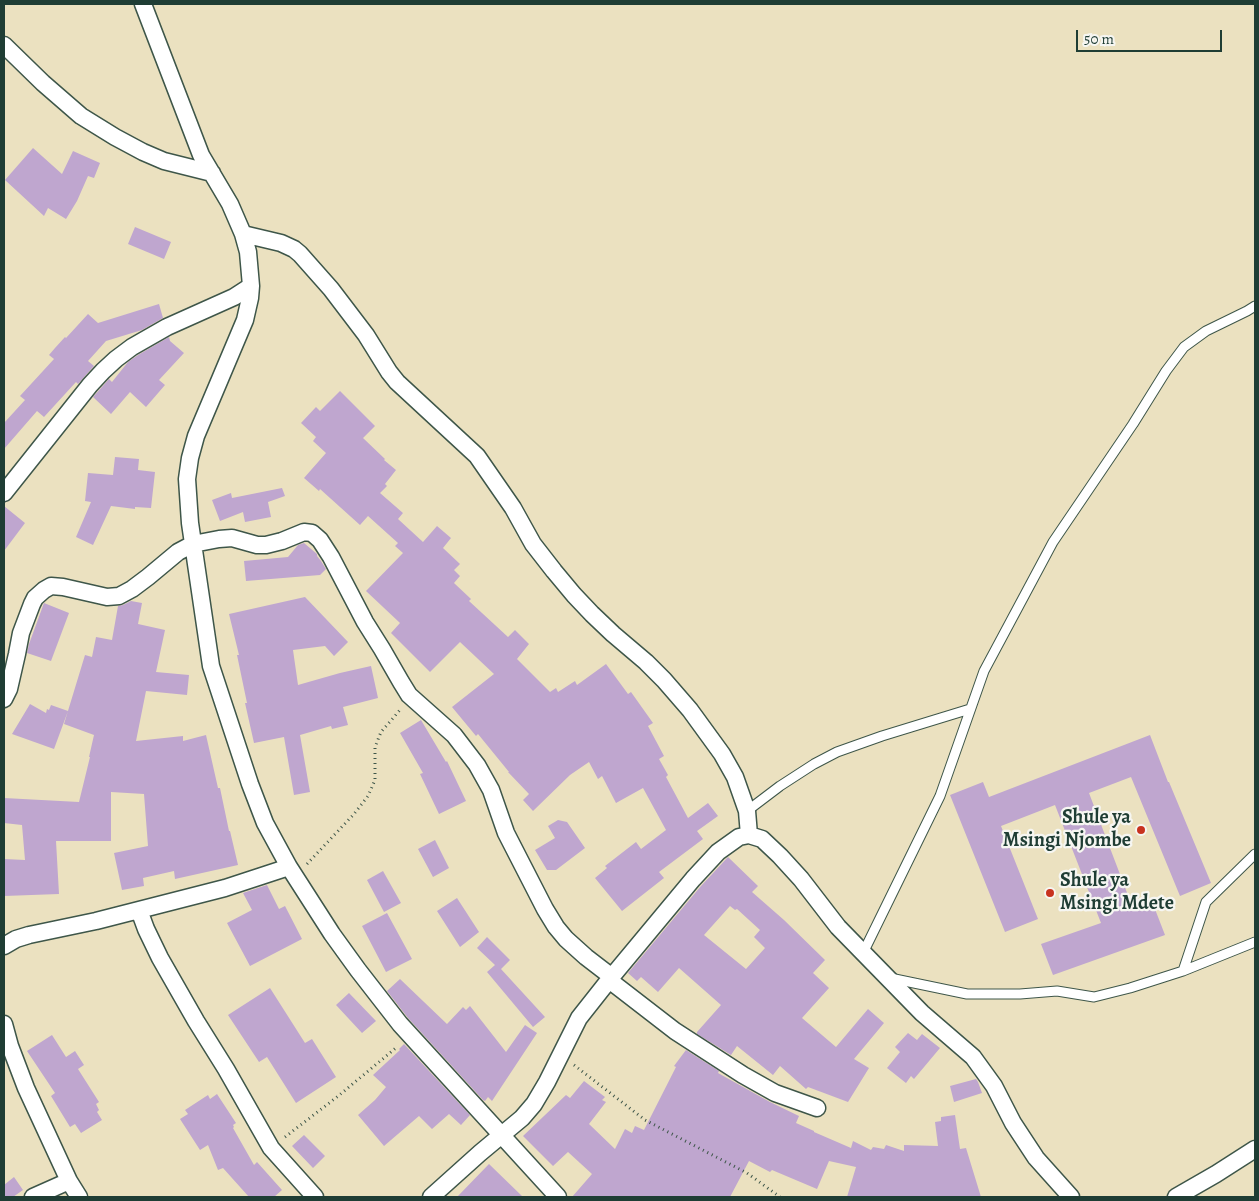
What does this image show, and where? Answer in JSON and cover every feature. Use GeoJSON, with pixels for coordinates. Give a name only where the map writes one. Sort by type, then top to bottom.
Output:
{"type":"FeatureCollection","features":[{"type":"Feature","properties":{"kind":"street"},"geometry":{"type":"LineString","coordinates":[[143,4],[201,155],[230,204],[244,234],[248,252],[251,286],[245,320],[196,436],[187,479],[190,523],[211,666],[250,784],[265,823],[292,872],[342,949],[411,1036],[558,1197]]}},
{"type":"Feature","properties":{"kind":"street"},"geometry":{"type":"LineString","coordinates":[[4,45],[43,84],[81,116],[114,137],[164,161],[212,173]]}},
{"type":"Feature","properties":{"kind":"street"},"geometry":{"type":"LineString","coordinates":[[244,234],[281,243],[300,254],[366,335],[397,382],[477,456],[513,508],[533,544],[559,577],[592,614],[664,680],[690,710],[722,754],[735,777],[747,811],[749,835]]}},
{"type":"Feature","properties":{"kind":"street"},"geometry":{"type":"LineString","coordinates":[[4,493],[90,386],[116,359],[167,327],[234,297],[251,286]]}},
{"type":"Feature","properties":{"kind":"street"},"geometry":{"type":"LineString","coordinates":[[4,699],[18,654],[21,633],[29,611],[35,598],[51,586],[108,597],[119,596],[132,589],[178,552],[193,544],[232,538],[258,545],[266,545],[304,532],[316,536],[341,574],[365,622],[400,682],[412,697],[454,735],[477,765],[492,790],[506,834],[544,909],[566,939],[610,979],[675,1031],[743,1075],[775,1093],[817,1108]]}},
{"type":"Feature","properties":{"kind":"street"},"geometry":{"type":"LineString","coordinates":[[431,1197],[522,1118],[534,1104],[547,1082],[579,1018],[610,979],[693,879],[718,852],[739,837],[749,835],[762,839],[780,856],[801,879],[838,927],[922,1013],[973,1057],[994,1086],[1013,1123],[1036,1158],[1072,1197]]}},
{"type":"Feature","properties":{"kind":"street"},"geometry":{"type":"LineString","coordinates":[[4,946],[16,939],[29,935],[292,872]]}},
{"type":"Feature","properties":{"kind":"street"},"geometry":{"type":"LineString","coordinates":[[139,910],[160,958],[271,1148],[315,1197]]}},
{"type":"Feature","properties":{"kind":"street"},"geometry":{"type":"LineString","coordinates":[[4,1024],[6,1041],[26,1088],[69,1181],[79,1197]]}},
{"type":"Feature","properties":{"kind":"street"},"geometry":{"type":"LineString","coordinates":[[1176,1197],[1255,1149]]}},
{"type":"Feature","properties":{"kind":"street"},"geometry":{"type":"LineString","coordinates":[[33,1197],[69,1181]]}},
{"type":"Feature","properties":{"kind":"lane"},"geometry":{"type":"LineString","coordinates":[[863,953],[940,796],[984,670],[1053,542],[1184,346],[1206,331],[1255,306]]}},
{"type":"Feature","properties":{"kind":"lane"},"geometry":{"type":"LineString","coordinates":[[747,811],[788,780],[837,752],[970,709]]}},
{"type":"Feature","properties":{"kind":"lane"},"geometry":{"type":"LineString","coordinates":[[1183,971],[1206,902],[1255,854]]}},
{"type":"Feature","properties":{"kind":"lane"},"geometry":{"type":"LineString","coordinates":[[888,978],[967,994],[1020,994],[1057,991],[1094,997],[1183,971],[1255,942]]}},
{"type":"Feature","properties":{"kind":"path"},"geometry":{"type":"LineString","coordinates":[[292,872],[329,842],[368,796],[375,780],[375,747],[381,732],[412,697]]}},
{"type":"Feature","properties":{"kind":"path"},"geometry":{"type":"LineString","coordinates":[[271,1148],[411,1036]]}},
{"type":"Feature","properties":{"kind":"path"},"geometry":{"type":"LineString","coordinates":[[562,1055],[645,1120],[747,1173],[780,1197]]}},
{"type":"Feature","properties":{"kind":"building"},"geometry":{"type":"Polygon","coordinates":[[[33,148],[62,174],[73,151],[100,163],[94,178],[88,176],[77,201],[66,219],[48,208],[44,216],[5,180],[33,148]]]}},
{"type":"Feature","properties":{"kind":"building"},"geometry":{"type":"Polygon","coordinates":[[[135,227],[171,242],[164,259],[128,244],[135,227]]]}},
{"type":"Feature","properties":{"kind":"building"},"geometry":{"type":"Polygon","coordinates":[[[159,304],[163,318],[142,330],[106,341],[88,361],[94,366],[78,384],[76,382],[44,417],[37,411],[4,449],[4,423],[25,400],[20,396],[54,359],[49,355],[88,314],[98,323],[159,304]]]}},
{"type":"Feature","properties":{"kind":"building"},"geometry":{"type":"Polygon","coordinates":[[[169,337],[170,341],[184,353],[159,380],[165,385],[146,407],[130,392],[111,414],[93,397],[109,379],[112,382],[128,362],[169,337]]]}},
{"type":"Feature","properties":{"kind":"building"},"geometry":{"type":"Polygon","coordinates":[[[340,391],[375,426],[363,438],[396,470],[385,484],[387,486],[380,493],[403,513],[398,519],[423,542],[437,526],[451,538],[443,548],[460,564],[454,570],[460,576],[454,583],[471,599],[469,601],[508,637],[515,630],[529,644],[517,659],[550,692],[556,688],[558,692],[575,681],[577,685],[606,664],[628,694],[631,692],[653,723],[648,726],[664,756],[659,759],[668,775],[666,777],[688,818],[708,803],[718,816],[697,831],[703,839],[659,872],[664,878],[622,911],[595,878],[607,868],[605,866],[636,842],[641,849],[666,830],[643,788],[616,803],[602,776],[598,779],[589,762],[570,775],[533,811],[523,800],[529,794],[508,772],[478,734],[476,736],[452,707],[494,674],[460,642],[430,672],[391,633],[400,623],[366,591],[403,553],[395,546],[398,543],[368,516],[360,525],[320,489],[319,491],[304,478],[326,453],[313,441],[316,437],[301,423],[316,407],[320,411],[340,391]]]}},
{"type":"Feature","properties":{"kind":"building"},"geometry":{"type":"Polygon","coordinates":[[[115,457],[139,459],[138,470],[155,472],[151,508],[135,507],[135,509],[111,506],[93,545],[76,537],[91,502],[85,501],[88,473],[113,475],[115,457]]]}},
{"type":"Feature","properties":{"kind":"building"},"geometry":{"type":"Polygon","coordinates":[[[282,488],[285,496],[268,502],[271,517],[245,522],[243,512],[220,521],[212,500],[231,493],[232,498],[282,488]]]}},
{"type":"Feature","properties":{"kind":"building"},"geometry":{"type":"Polygon","coordinates":[[[4,506],[25,523],[4,551],[4,506]]]}},
{"type":"Feature","properties":{"kind":"building"},"geometry":{"type":"Polygon","coordinates":[[[304,543],[317,554],[326,569],[320,575],[246,581],[244,561],[288,557],[298,545],[304,543]]]}},
{"type":"Feature","properties":{"kind":"building"},"geometry":{"type":"Polygon","coordinates":[[[305,597],[348,642],[334,656],[325,646],[293,650],[298,685],[371,666],[378,698],[343,707],[348,725],[332,729],[331,726],[300,735],[310,792],[294,795],[284,737],[254,743],[245,703],[247,703],[237,655],[239,655],[229,614],[305,597]]]}},
{"type":"Feature","properties":{"kind":"building"},"geometry":{"type":"Polygon","coordinates":[[[131,601],[142,603],[138,624],[165,630],[156,672],[189,675],[187,695],[146,691],[136,741],[183,736],[183,741],[206,735],[238,865],[175,879],[174,871],[143,878],[144,886],[122,890],[114,853],[148,846],[144,794],[111,792],[111,841],[56,841],[59,894],[4,896],[4,859],[25,860],[22,825],[4,823],[4,798],[79,802],[94,735],[64,724],[85,655],[92,657],[96,637],[112,640],[118,606],[131,601]]]}},
{"type":"Feature","properties":{"kind":"building"},"geometry":{"type":"Polygon","coordinates":[[[44,603],[69,613],[51,661],[27,653],[44,603]]]}},
{"type":"Feature","properties":{"kind":"building"},"geometry":{"type":"Polygon","coordinates":[[[30,704],[46,713],[51,705],[68,711],[54,749],[12,734],[30,704]]]}},
{"type":"Feature","properties":{"kind":"building"},"geometry":{"type":"Polygon","coordinates":[[[421,720],[447,761],[466,801],[439,814],[420,774],[423,773],[400,733],[421,720]]]}},
{"type":"Feature","properties":{"kind":"building"},"geometry":{"type":"Polygon","coordinates":[[[1150,735],[1211,883],[1180,896],[1131,777],[1089,793],[1134,911],[1153,904],[1165,935],[1053,975],[1041,944],[1101,923],[1055,805],[1001,826],[1038,919],[1005,932],[950,795],[983,782],[989,797],[1150,735]]]}},
{"type":"Feature","properties":{"kind":"building"},"geometry":{"type":"Polygon","coordinates":[[[558,820],[567,822],[585,848],[556,870],[547,870],[535,850],[555,838],[548,826],[558,820]]]}},
{"type":"Feature","properties":{"kind":"building"},"geometry":{"type":"Polygon","coordinates":[[[435,840],[449,868],[433,877],[418,849],[435,840]]]}},
{"type":"Feature","properties":{"kind":"building"},"geometry":{"type":"Polygon","coordinates":[[[728,857],[758,886],[752,892],[825,960],[813,973],[829,988],[802,1018],[836,1047],[868,1009],[884,1023],[854,1059],[869,1068],[848,1102],[808,1087],[806,1089],[780,1066],[773,1075],[737,1046],[731,1055],[697,1034],[721,1005],[679,968],[658,992],[641,977],[637,981],[628,973],[701,886],[728,857]],[[730,906],[704,935],[746,969],[765,948],[754,937],[760,930],[737,909],[735,910],[730,906]]]}},
{"type":"Feature","properties":{"kind":"building"},"geometry":{"type":"Polygon","coordinates":[[[383,871],[401,903],[384,912],[367,880],[383,871]]]}},
{"type":"Feature","properties":{"kind":"building"},"geometry":{"type":"Polygon","coordinates":[[[267,885],[279,909],[285,906],[302,939],[250,966],[227,923],[252,910],[243,893],[267,885]]]}},
{"type":"Feature","properties":{"kind":"building"},"geometry":{"type":"Polygon","coordinates":[[[457,898],[479,932],[460,947],[437,911],[457,898]]]}},
{"type":"Feature","properties":{"kind":"building"},"geometry":{"type":"Polygon","coordinates":[[[387,913],[412,959],[386,972],[362,926],[387,913]]]}},
{"type":"Feature","properties":{"kind":"building"},"geometry":{"type":"Polygon","coordinates":[[[487,937],[510,960],[501,969],[545,1017],[533,1027],[487,972],[495,965],[477,948],[487,937]]]}},
{"type":"Feature","properties":{"kind":"building"},"geometry":{"type":"Polygon","coordinates":[[[400,979],[447,1024],[463,1007],[466,1010],[470,1006],[506,1052],[525,1025],[537,1033],[492,1101],[488,1097],[485,1101],[483,1100],[408,1018],[387,991],[400,979]]]}},
{"type":"Feature","properties":{"kind":"building"},"geometry":{"type":"Polygon","coordinates":[[[270,988],[305,1043],[312,1039],[336,1077],[296,1103],[267,1057],[259,1062],[228,1015],[270,988]]]}},
{"type":"Feature","properties":{"kind":"building"},"geometry":{"type":"Polygon","coordinates":[[[349,993],[376,1021],[362,1033],[336,1005],[349,993]]]}},
{"type":"Feature","properties":{"kind":"building"},"geometry":{"type":"Polygon","coordinates":[[[908,1033],[917,1040],[922,1034],[940,1048],[914,1079],[911,1076],[906,1083],[887,1068],[900,1052],[895,1047],[908,1033]]]}},
{"type":"Feature","properties":{"kind":"building"},"geometry":{"type":"Polygon","coordinates":[[[52,1035],[66,1057],[75,1051],[84,1065],[78,1069],[99,1102],[96,1104],[99,1110],[97,1112],[102,1120],[81,1133],[75,1124],[70,1127],[51,1096],[55,1093],[27,1051],[52,1035]]]}},
{"type":"Feature","properties":{"kind":"building"},"geometry":{"type":"Polygon","coordinates":[[[404,1044],[470,1115],[461,1125],[449,1114],[432,1129],[419,1116],[384,1146],[358,1115],[386,1087],[373,1075],[404,1044]]]}},
{"type":"Feature","properties":{"kind":"building"},"geometry":{"type":"Polygon","coordinates":[[[686,1050],[719,1071],[718,1073],[799,1116],[796,1123],[851,1148],[853,1141],[871,1150],[873,1147],[884,1149],[886,1145],[904,1151],[904,1145],[938,1146],[935,1122],[941,1121],[941,1117],[955,1115],[960,1149],[966,1148],[981,1197],[847,1197],[856,1167],[829,1161],[817,1189],[772,1170],[770,1172],[749,1161],[730,1197],[572,1197],[592,1174],[568,1152],[553,1166],[523,1136],[566,1095],[570,1098],[584,1081],[605,1097],[602,1100],[606,1102],[589,1124],[615,1149],[625,1129],[632,1133],[635,1126],[644,1130],[676,1067],[674,1066],[686,1050]]]}},
{"type":"Feature","properties":{"kind":"building"},"geometry":{"type":"Polygon","coordinates":[[[976,1079],[982,1093],[954,1102],[950,1086],[976,1079]]]}},
{"type":"Feature","properties":{"kind":"building"},"geometry":{"type":"Polygon","coordinates":[[[217,1094],[236,1123],[233,1125],[233,1128],[254,1165],[257,1162],[282,1190],[274,1197],[249,1197],[223,1168],[218,1170],[208,1145],[200,1150],[180,1119],[188,1114],[185,1110],[208,1095],[210,1099],[217,1094]]]}},
{"type":"Feature","properties":{"kind":"building"},"geometry":{"type":"Polygon","coordinates":[[[304,1135],[325,1156],[313,1168],[292,1146],[304,1135]]]}},
{"type":"Feature","properties":{"kind":"building"},"geometry":{"type":"Polygon","coordinates":[[[489,1164],[523,1197],[457,1197],[489,1164]]]}},
{"type":"Feature","properties":{"kind":"building"},"geometry":{"type":"Polygon","coordinates":[[[14,1177],[23,1190],[13,1197],[4,1197],[4,1185],[14,1177]]]}},
{"type":"Feature","properties":{"kind":"place","name":"Shule ya Msingi Njombe"},"geometry":{"type":"Point","coordinates":[1141,830]}},
{"type":"Feature","properties":{"kind":"place","name":"Shule ya Msingi Mdete"},"geometry":{"type":"Point","coordinates":[1050,893]}}]}
